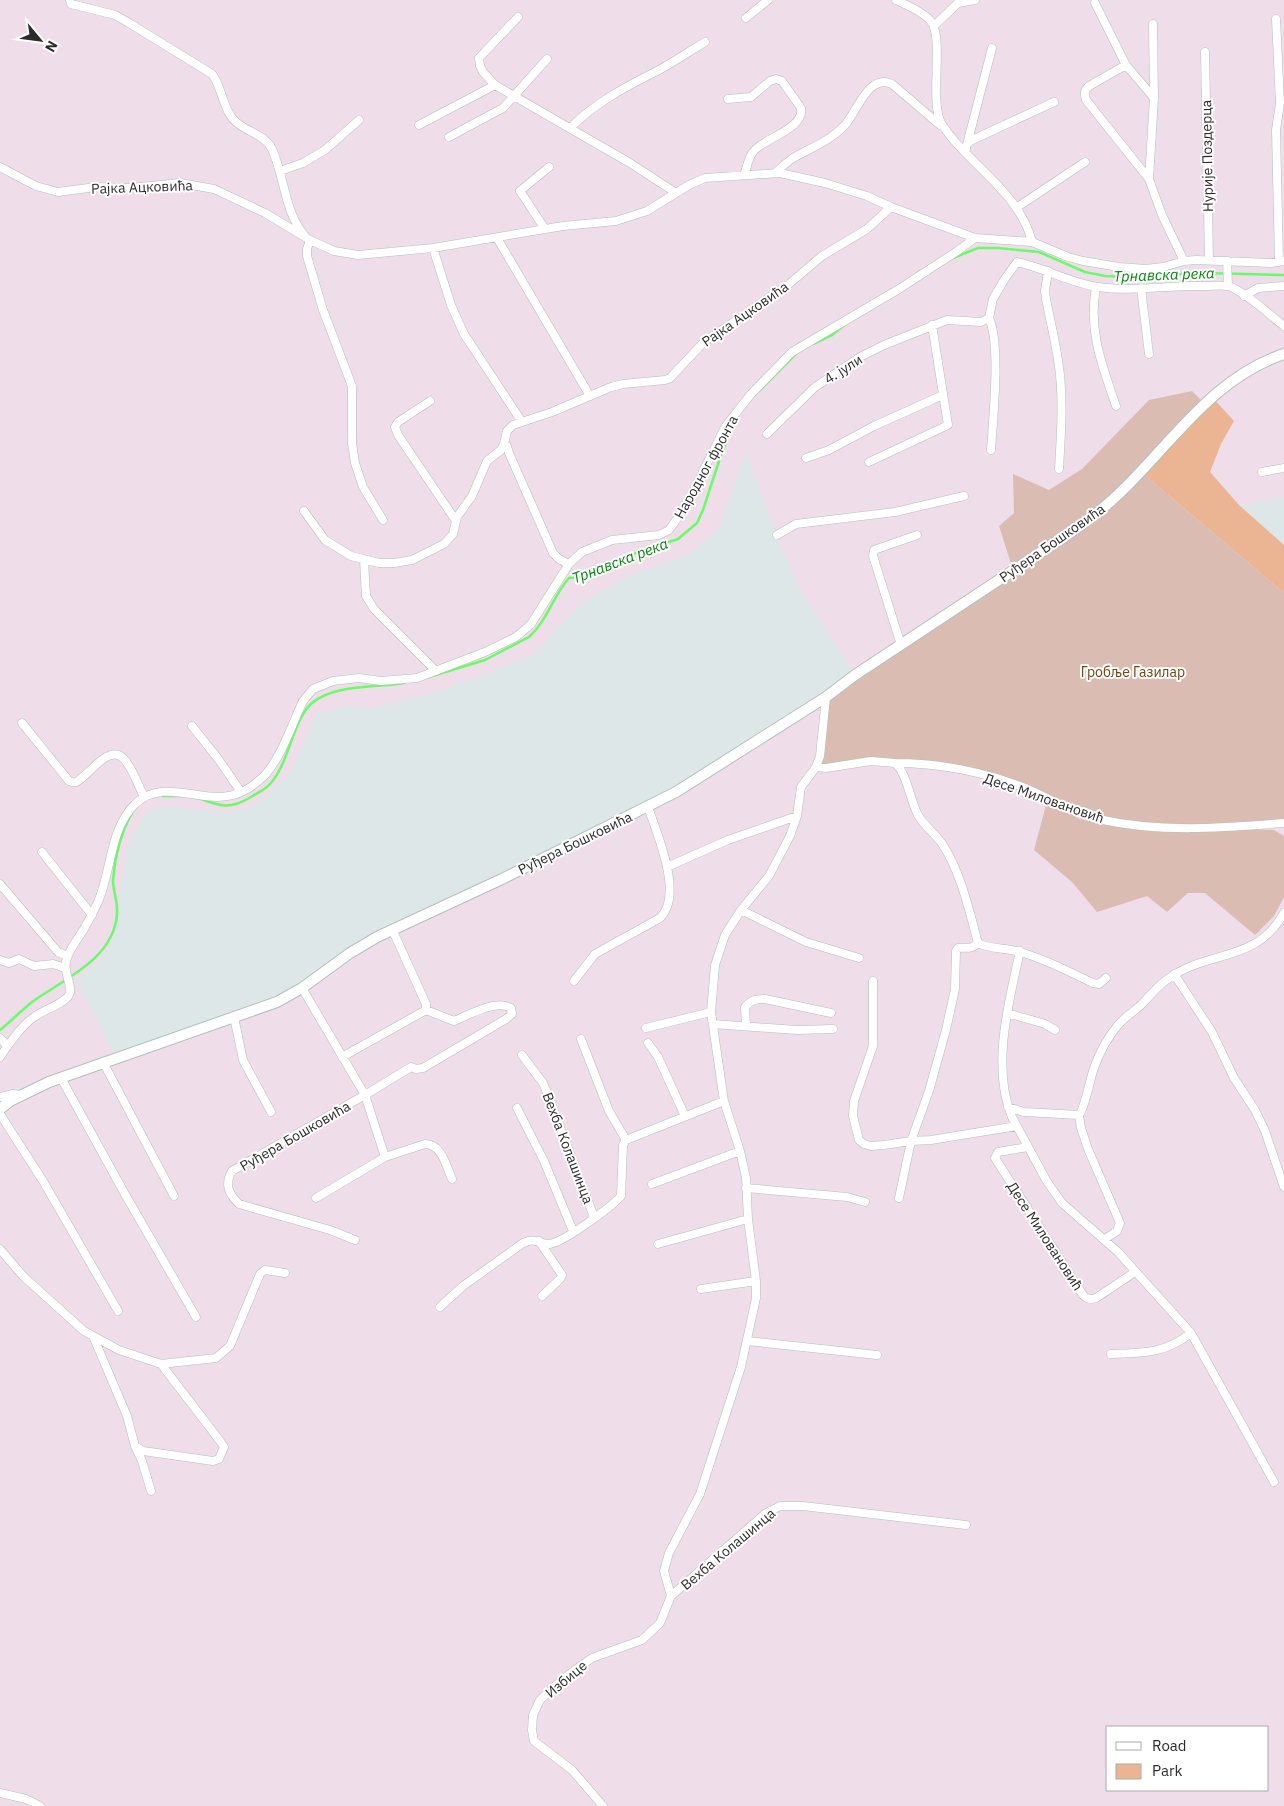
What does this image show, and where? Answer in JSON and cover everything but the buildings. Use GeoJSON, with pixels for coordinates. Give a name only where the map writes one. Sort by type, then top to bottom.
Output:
{"type":"FeatureCollection","features":[{"type":"Feature","properties":{"kind":"main road","name":"Руђера Бошковића"},"geometry":{"type":"LineString","coordinates":[[0,1109],[21,1095],[60,1078],[278,1002],[302,988],[350,953],[392,930],[496,882],[648,807],[700,778],[826,697],[1093,516],[1122,492],[1212,397],[1262,362],[1284,354]]}},
{"type":"Feature","properties":{"kind":"street"},"geometry":{"type":"LineString","coordinates":[[70,0],[71,4],[115,15],[212,74],[233,118],[246,129],[268,142],[280,171],[292,218],[308,239],[307,256],[323,310],[352,386],[352,438],[355,464],[363,487],[383,520]]}},
{"type":"Feature","properties":{"kind":"street"},"geometry":{"type":"LineString","coordinates":[[746,18],[768,0]]}},
{"type":"Feature","properties":{"kind":"street"},"geometry":{"type":"LineString","coordinates":[[896,0],[925,16],[934,26],[937,110],[939,120],[944,128]]}},
{"type":"Feature","properties":{"kind":"street"},"geometry":{"type":"LineString","coordinates":[[934,26],[958,3],[976,0]]}},
{"type":"Feature","properties":{"kind":"street"},"geometry":{"type":"LineString","coordinates":[[1095,3],[1126,65],[1154,98]]}},
{"type":"Feature","properties":{"kind":"street"},"geometry":{"type":"LineString","coordinates":[[518,17],[479,58],[483,72],[495,85],[570,128],[676,193]]}},
{"type":"Feature","properties":{"kind":"street"},"geometry":{"type":"LineString","coordinates":[[775,173],[792,159],[829,140],[846,124],[864,96],[880,82],[886,81],[944,128],[1016,208],[1032,242],[1068,257],[1119,267],[1156,268],[1184,261],[1209,260],[1227,264],[1281,261],[1276,130],[1280,103],[1276,19]]}},
{"type":"Feature","properties":{"kind":"street"},"geometry":{"type":"LineString","coordinates":[[1149,179],[1154,98],[1153,24]]}},
{"type":"Feature","properties":{"kind":"street"},"geometry":{"type":"LineString","coordinates":[[570,128],[586,112],[613,94],[705,42]]}},
{"type":"Feature","properties":{"kind":"street"},"geometry":{"type":"LineString","coordinates":[[965,152],[992,48]]}},
{"type":"Feature","properties":{"kind":"street","name":"Нурије Поздерца"},"geometry":{"type":"LineString","coordinates":[[1205,52],[1209,260]]}},
{"type":"Feature","properties":{"kind":"street"},"geometry":{"type":"LineString","coordinates":[[449,137],[503,108],[547,59]]}},
{"type":"Feature","properties":{"kind":"street"},"geometry":{"type":"LineString","coordinates":[[1126,65],[1089,86],[1085,90],[1084,95],[1149,179],[1162,215],[1184,261]]}},
{"type":"Feature","properties":{"kind":"street"},"geometry":{"type":"LineString","coordinates":[[728,99],[751,97],[770,81],[776,79],[782,81],[801,108],[802,114],[797,122],[753,152],[744,175]]}},
{"type":"Feature","properties":{"kind":"street"},"geometry":{"type":"LineString","coordinates":[[419,126],[495,85]]}},
{"type":"Feature","properties":{"kind":"street"},"geometry":{"type":"LineString","coordinates":[[968,142],[1054,102]]}},
{"type":"Feature","properties":{"kind":"street"},"geometry":{"type":"LineString","coordinates":[[280,171],[304,163],[326,150],[359,120]]}},
{"type":"Feature","properties":{"kind":"street"},"geometry":{"type":"LineString","coordinates":[[1016,208],[1085,162]]}},
{"type":"Feature","properties":{"kind":"street","name":"Рајка Ацковића"},"geometry":{"type":"LineString","coordinates":[[0,167],[36,186],[58,192],[96,186],[132,188],[180,183],[200,185],[225,193],[252,206],[308,239],[334,251],[358,255],[433,248],[545,229],[616,221],[647,212],[676,193],[705,178],[775,173],[791,174],[867,196],[890,207],[975,238],[1032,242]]}},
{"type":"Feature","properties":{"kind":"street"},"geometry":{"type":"LineString","coordinates":[[545,229],[520,191],[549,167]]}},
{"type":"Feature","properties":{"kind":"street","name":"Рајка Ацковића"},"geometry":{"type":"LineString","coordinates":[[504,444],[505,434],[509,428],[522,422],[623,384],[670,378],[704,343],[789,284],[822,256],[867,229],[890,207]]}},
{"type":"Feature","properties":{"kind":"street"},"geometry":{"type":"LineString","coordinates":[[497,238],[590,396]]}},
{"type":"Feature","properties":{"kind":"street","name":"Народног фронта"},"geometry":{"type":"LineString","coordinates":[[144,796],[168,791],[187,792],[211,797],[234,795],[249,788],[265,774],[279,753],[303,701],[314,689],[332,681],[346,679],[359,678],[380,681],[410,679],[485,652],[516,637],[526,630],[538,615],[569,564],[582,552],[612,540],[659,535],[669,530],[691,495],[725,427],[751,394],[786,358],[800,346],[899,288],[975,238]]}},
{"type":"Feature","properties":{"kind":"street"},"geometry":{"type":"LineString","coordinates":[[433,248],[451,305],[464,334],[522,422]]}},
{"type":"Feature","properties":{"kind":"street"},"geometry":{"type":"LineString","coordinates":[[991,450],[995,361],[993,327],[989,318],[993,300],[1017,262],[1048,271],[1078,283],[1096,287],[1124,289],[1228,284],[1284,326]]}},
{"type":"Feature","properties":{"kind":"street"},"geometry":{"type":"LineString","coordinates":[[1227,264],[1228,284]]}},
{"type":"Feature","properties":{"kind":"street"},"geometry":{"type":"LineString","coordinates":[[1048,271],[1046,299],[1058,360],[1060,389],[1059,469]]}},
{"type":"Feature","properties":{"kind":"street"},"geometry":{"type":"LineString","coordinates":[[1244,296],[1258,288],[1284,286]]}},
{"type":"Feature","properties":{"kind":"street"},"geometry":{"type":"LineString","coordinates":[[1096,287],[1092,305],[1096,348],[1116,406]]}},
{"type":"Feature","properties":{"kind":"street"},"geometry":{"type":"LineString","coordinates":[[1141,288],[1149,354]]}},
{"type":"Feature","properties":{"kind":"street","name":"4. јули"},"geometry":{"type":"LineString","coordinates":[[767,434],[798,402],[831,375],[884,344],[947,320],[981,322],[989,318]]}},
{"type":"Feature","properties":{"kind":"street"},"geometry":{"type":"LineString","coordinates":[[869,462],[948,425],[932,325]]}},
{"type":"Feature","properties":{"kind":"street"},"geometry":{"type":"LineString","coordinates":[[806,458],[829,450],[874,426],[943,395]]}},
{"type":"Feature","properties":{"kind":"street"},"geometry":{"type":"LineString","coordinates":[[430,401],[398,422],[395,427],[398,435],[456,521]]}},
{"type":"Feature","properties":{"kind":"street"},"geometry":{"type":"LineString","coordinates":[[304,511],[325,540],[350,556],[385,564],[412,560],[444,544],[453,534],[456,521],[472,496],[487,462],[501,450],[504,444],[507,446],[553,553],[559,559],[569,564]]}},
{"type":"Feature","properties":{"kind":"street"},"geometry":{"type":"LineString","coordinates":[[1262,472],[1284,468]]}},
{"type":"Feature","properties":{"kind":"street"},"geometry":{"type":"LineString","coordinates":[[777,535],[796,524],[895,512],[964,496]]}},
{"type":"Feature","properties":{"kind":"street"},"geometry":{"type":"LineString","coordinates":[[901,645],[873,556],[874,550],[917,535]]}},
{"type":"Feature","properties":{"kind":"street"},"geometry":{"type":"LineString","coordinates":[[364,560],[366,596],[374,609],[436,671]]}},
{"type":"Feature","properties":{"kind":"street"},"geometry":{"type":"LineString","coordinates":[[816,767],[821,748],[826,697]]}},
{"type":"Feature","properties":{"kind":"street"},"geometry":{"type":"LineString","coordinates":[[0,1057],[30,1020],[67,998],[71,990],[65,970],[67,956],[92,915],[104,885],[121,824],[129,810],[144,796],[124,759],[119,755],[112,755],[104,759],[94,765],[79,780],[69,782],[22,723]]}},
{"type":"Feature","properties":{"kind":"street"},"geometry":{"type":"LineString","coordinates":[[192,726],[241,792]]}},
{"type":"Feature","properties":{"kind":"street","name":"Десе Миловановић"},"geometry":{"type":"LineString","coordinates":[[816,767],[826,768],[871,762],[926,764],[997,779],[1024,788],[1076,811],[1112,821],[1150,826],[1198,828],[1284,823]]}},
{"type":"Feature","properties":{"kind":"street"},"geometry":{"type":"LineString","coordinates":[[895,763],[901,771],[919,817],[938,838],[949,856],[962,889],[978,943]]}},
{"type":"Feature","properties":{"kind":"street","name":"Вехба Колашинца"},"geometry":{"type":"LineString","coordinates":[[816,767],[803,783],[797,816],[790,836],[775,866],[741,910],[725,936],[719,950],[713,979],[711,1012],[724,1100],[740,1151],[746,1178],[756,1298],[738,1376],[700,1494],[670,1553],[664,1571],[671,1596],[766,1512],[780,1506],[803,1506],[966,1525]]}},
{"type":"Feature","properties":{"kind":"street","name":"Руђера Бошковића"},"geometry":{"type":"LineString","coordinates":[[574,980],[595,954],[663,915],[670,892],[667,867],[648,807]]}},
{"type":"Feature","properties":{"kind":"street"},"geometry":{"type":"LineString","coordinates":[[667,867],[728,840],[797,816]]}},
{"type":"Feature","properties":{"kind":"street"},"geometry":{"type":"LineString","coordinates":[[42,852],[92,915]]}},
{"type":"Feature","properties":{"kind":"street"},"geometry":{"type":"LineString","coordinates":[[0,884],[58,952],[67,956]]}},
{"type":"Feature","properties":{"kind":"street"},"geometry":{"type":"LineString","coordinates":[[741,910],[806,942],[859,958]]}},
{"type":"Feature","properties":{"kind":"street"},"geometry":{"type":"LineString","coordinates":[[1105,1239],[1116,1232],[1120,1223],[1088,1150],[1081,1128],[1080,1115],[1098,1057],[1118,1026],[1174,974],[1192,965],[1256,945],[1272,932],[1284,914]]}},
{"type":"Feature","properties":{"kind":"street"},"geometry":{"type":"LineString","coordinates":[[342,1056],[426,1010],[426,1004],[392,930]]}},
{"type":"Feature","properties":{"kind":"street"},"geometry":{"type":"LineString","coordinates":[[899,1198],[911,1141],[946,1030],[955,989],[956,951],[958,948],[967,949],[978,943],[1020,951],[1047,961],[1093,983],[1099,984],[1106,978]]}},
{"type":"Feature","properties":{"kind":"street"},"geometry":{"type":"LineString","coordinates":[[1020,951],[1007,1013],[1003,1065],[1008,1107],[1017,1126],[1046,1180],[1062,1203],[1105,1239],[1191,1334],[1274,1482]]}},
{"type":"Feature","properties":{"kind":"street"},"geometry":{"type":"LineString","coordinates":[[0,960],[8,963],[19,959],[34,966],[53,964],[65,970]]}},
{"type":"Feature","properties":{"kind":"street"},"geometry":{"type":"LineString","coordinates":[[1174,974],[1212,1032],[1234,1078],[1255,1110],[1265,1131],[1284,1187]]}},
{"type":"Feature","properties":{"kind":"street"},"geometry":{"type":"LineString","coordinates":[[873,981],[873,1046],[854,1101],[853,1116],[859,1140],[871,1146],[931,1140],[1017,1126]]}},
{"type":"Feature","properties":{"kind":"street","name":"Руђера Бошковића"},"geometry":{"type":"LineString","coordinates":[[302,988],[365,1095],[385,1157]]}},
{"type":"Feature","properties":{"kind":"street"},"geometry":{"type":"LineString","coordinates":[[746,1026],[744,1021],[745,1007],[749,1002],[756,999],[765,999],[831,1013]]}},
{"type":"Feature","properties":{"kind":"street","name":"Руђера Бошковића"},"geometry":{"type":"LineString","coordinates":[[355,1240],[330,1230],[240,1204],[232,1196],[228,1186],[228,1178],[232,1171],[411,1067],[416,1069],[423,1068],[512,1014],[511,1008],[506,1005],[492,1006],[454,1022],[426,1010]]}},
{"type":"Feature","properties":{"kind":"street"},"geometry":{"type":"LineString","coordinates":[[646,1028],[711,1012]]}},
{"type":"Feature","properties":{"kind":"street"},"geometry":{"type":"LineString","coordinates":[[1007,1013],[1045,1024],[1055,1030]]}},
{"type":"Feature","properties":{"kind":"street"},"geometry":{"type":"LineString","coordinates":[[234,1017],[243,1060],[271,1112]]}},
{"type":"Feature","properties":{"kind":"street"},"geometry":{"type":"LineString","coordinates":[[713,1024],[797,1030],[833,1029]]}},
{"type":"Feature","properties":{"kind":"street"},"geometry":{"type":"LineString","coordinates":[[0,1038],[7,1046]]}},
{"type":"Feature","properties":{"kind":"street"},"geometry":{"type":"LineString","coordinates":[[581,1039],[609,1111],[626,1140],[724,1100]]}},
{"type":"Feature","properties":{"kind":"street"},"geometry":{"type":"LineString","coordinates":[[648,1043],[658,1057],[685,1116]]}},
{"type":"Feature","properties":{"kind":"street","name":"Вехба Колашинца"},"geometry":{"type":"LineString","coordinates":[[522,1055],[546,1090],[594,1217]]}},
{"type":"Feature","properties":{"kind":"street"},"geometry":{"type":"LineString","coordinates":[[104,1062],[174,1196]]}},
{"type":"Feature","properties":{"kind":"street"},"geometry":{"type":"LineString","coordinates":[[60,1078],[196,1317]]}},
{"type":"Feature","properties":{"kind":"street","name":"Руђера Бошковића"},"geometry":{"type":"LineString","coordinates":[[0,1097],[13,1094],[21,1095]]}},
{"type":"Feature","properties":{"kind":"street"},"geometry":{"type":"LineString","coordinates":[[1008,1107],[1024,1112],[1080,1115]]}},
{"type":"Feature","properties":{"kind":"street","name":"Вехба Колашинца"},"geometry":{"type":"LineString","coordinates":[[517,1108],[544,1160],[573,1231]]}},
{"type":"Feature","properties":{"kind":"street"},"geometry":{"type":"LineString","coordinates":[[0,1114],[43,1181],[118,1311]]}},
{"type":"Feature","properties":{"kind":"street","name":"Вехба Колашинца"},"geometry":{"type":"LineString","coordinates":[[440,1307],[463,1286],[523,1243],[532,1239],[548,1244],[559,1241],[613,1204],[621,1196],[623,1145],[626,1140]]}},
{"type":"Feature","properties":{"kind":"street"},"geometry":{"type":"LineString","coordinates":[[316,1198],[385,1157],[424,1144],[430,1144],[438,1149],[452,1179]]}},
{"type":"Feature","properties":{"kind":"street","name":"Десе Миловановић"},"geometry":{"type":"LineString","coordinates":[[1028,1147],[998,1152],[994,1158],[1083,1295],[1091,1300],[1096,1298],[1135,1272]]}},
{"type":"Feature","properties":{"kind":"street"},"geometry":{"type":"LineString","coordinates":[[652,1184],[740,1151]]}},
{"type":"Feature","properties":{"kind":"street"},"geometry":{"type":"LineString","coordinates":[[746,1188],[846,1197],[865,1202]]}},
{"type":"Feature","properties":{"kind":"street"},"geometry":{"type":"LineString","coordinates":[[658,1244],[748,1219]]}},
{"type":"Feature","properties":{"kind":"street"},"geometry":{"type":"LineString","coordinates":[[539,1241],[562,1275],[542,1296]]}},
{"type":"Feature","properties":{"kind":"street"},"geometry":{"type":"LineString","coordinates":[[0,1249],[23,1276],[84,1331],[119,1350],[161,1364],[216,1358],[230,1346],[260,1274],[265,1270],[285,1273]]}},
{"type":"Feature","properties":{"kind":"street"},"geometry":{"type":"LineString","coordinates":[[701,1289],[756,1281]]}},
{"type":"Feature","properties":{"kind":"street"},"geometry":{"type":"LineString","coordinates":[[1111,1354],[1140,1353],[1166,1349],[1191,1334]]}},
{"type":"Feature","properties":{"kind":"street"},"geometry":{"type":"LineString","coordinates":[[93,1336],[127,1416],[134,1446],[142,1461],[151,1491]]}},
{"type":"Feature","properties":{"kind":"street"},"geometry":{"type":"LineString","coordinates":[[747,1341],[876,1355]]}},
{"type":"Feature","properties":{"kind":"street"},"geometry":{"type":"LineString","coordinates":[[134,1446],[143,1450],[213,1461],[219,1459],[224,1447],[161,1364]]}},
{"type":"Feature","properties":{"kind":"street","name":"Избице"},"geometry":{"type":"LineString","coordinates":[[602,1806],[572,1770],[545,1751],[534,1740],[532,1730],[533,1715],[540,1700],[564,1678],[592,1658],[642,1640],[660,1623],[671,1596]]}},
{"type":"Feature","properties":{"kind":"street"},"geometry":{"type":"LineString","coordinates":[[0,1793],[26,1799],[40,1806]]}},
{"type":"Feature","properties":{"kind":"shaded area"},"geometry":{"type":"Polygon","coordinates":[[[746,453],[798,586],[855,675],[720,765],[392,929],[302,988],[116,1058],[76,981],[104,955],[116,930],[127,849],[136,829],[145,816],[154,808],[166,806],[226,813],[248,808],[263,800],[290,772],[316,715],[344,706],[374,708],[437,692],[531,656],[585,600],[627,577],[686,556],[719,529],[746,453]]]}},
{"type":"Feature","properties":{"kind":"shaded area"},"geometry":{"type":"Polygon","coordinates":[[[1284,497],[1284,545],[1239,505],[1284,497]]]}},
{"type":"Feature","properties":{"kind":"green space","name":"Гробље Газилар"},"geometry":{"type":"Polygon","coordinates":[[[1192,391],[1205,404],[1141,472],[1284,593],[1284,823],[1215,828],[1112,821],[1052,800],[1079,819],[1117,827],[1274,830],[1284,836],[1284,897],[1274,916],[1255,935],[1205,893],[1188,893],[1167,912],[1147,896],[1097,912],[1072,882],[1034,850],[1048,798],[1005,781],[913,763],[816,767],[826,697],[1013,570],[999,526],[1014,513],[1013,474],[1049,490],[1082,469],[1149,400],[1192,391]]]}},
{"type":"Feature","properties":{"kind":"green space"},"geometry":{"type":"Polygon","coordinates":[[[1212,397],[1234,421],[1221,444],[1210,472],[1239,505],[1284,545],[1284,593],[1141,472],[1212,397]]]}},
{"type":"Feature","properties":{"kind":"waterway","name":"Трнавска река"},"geometry":{"type":"LineString","coordinates":[[953,258],[978,248],[998,248],[1039,252],[1085,272],[1105,276],[1148,278],[1205,273],[1284,275]]}},
{"type":"Feature","properties":{"kind":"waterway","name":"Трнавска река"},"geometry":{"type":"LineString","coordinates":[[813,344],[832,335],[847,323]]}},
{"type":"Feature","properties":{"kind":"waterway","name":"Трнавска река"},"geometry":{"type":"LineString","coordinates":[[759,391],[798,352]]}},
{"type":"Feature","properties":{"kind":"waterway","name":"Трнавска река"},"geometry":{"type":"LineString","coordinates":[[429,677],[485,660],[529,637],[541,624],[569,578],[582,577],[595,567],[678,539],[697,523],[736,418]]}},
{"type":"Feature","properties":{"kind":"waterway","name":"Трнавска река"},"geometry":{"type":"LineString","coordinates":[[201,799],[226,806],[238,804],[268,786],[282,765],[300,720],[312,703],[321,697],[344,690],[404,683]]}},
{"type":"Feature","properties":{"kind":"waterway","name":"Трнавска река"},"geometry":{"type":"LineString","coordinates":[[163,796],[185,796]]}},
{"type":"Feature","properties":{"kind":"waterway","name":"Трнавска река"},"geometry":{"type":"LineString","coordinates":[[0,1030],[32,1002],[85,966],[107,944],[114,930],[117,914],[113,880],[115,863],[119,845],[132,813]]}}]}
